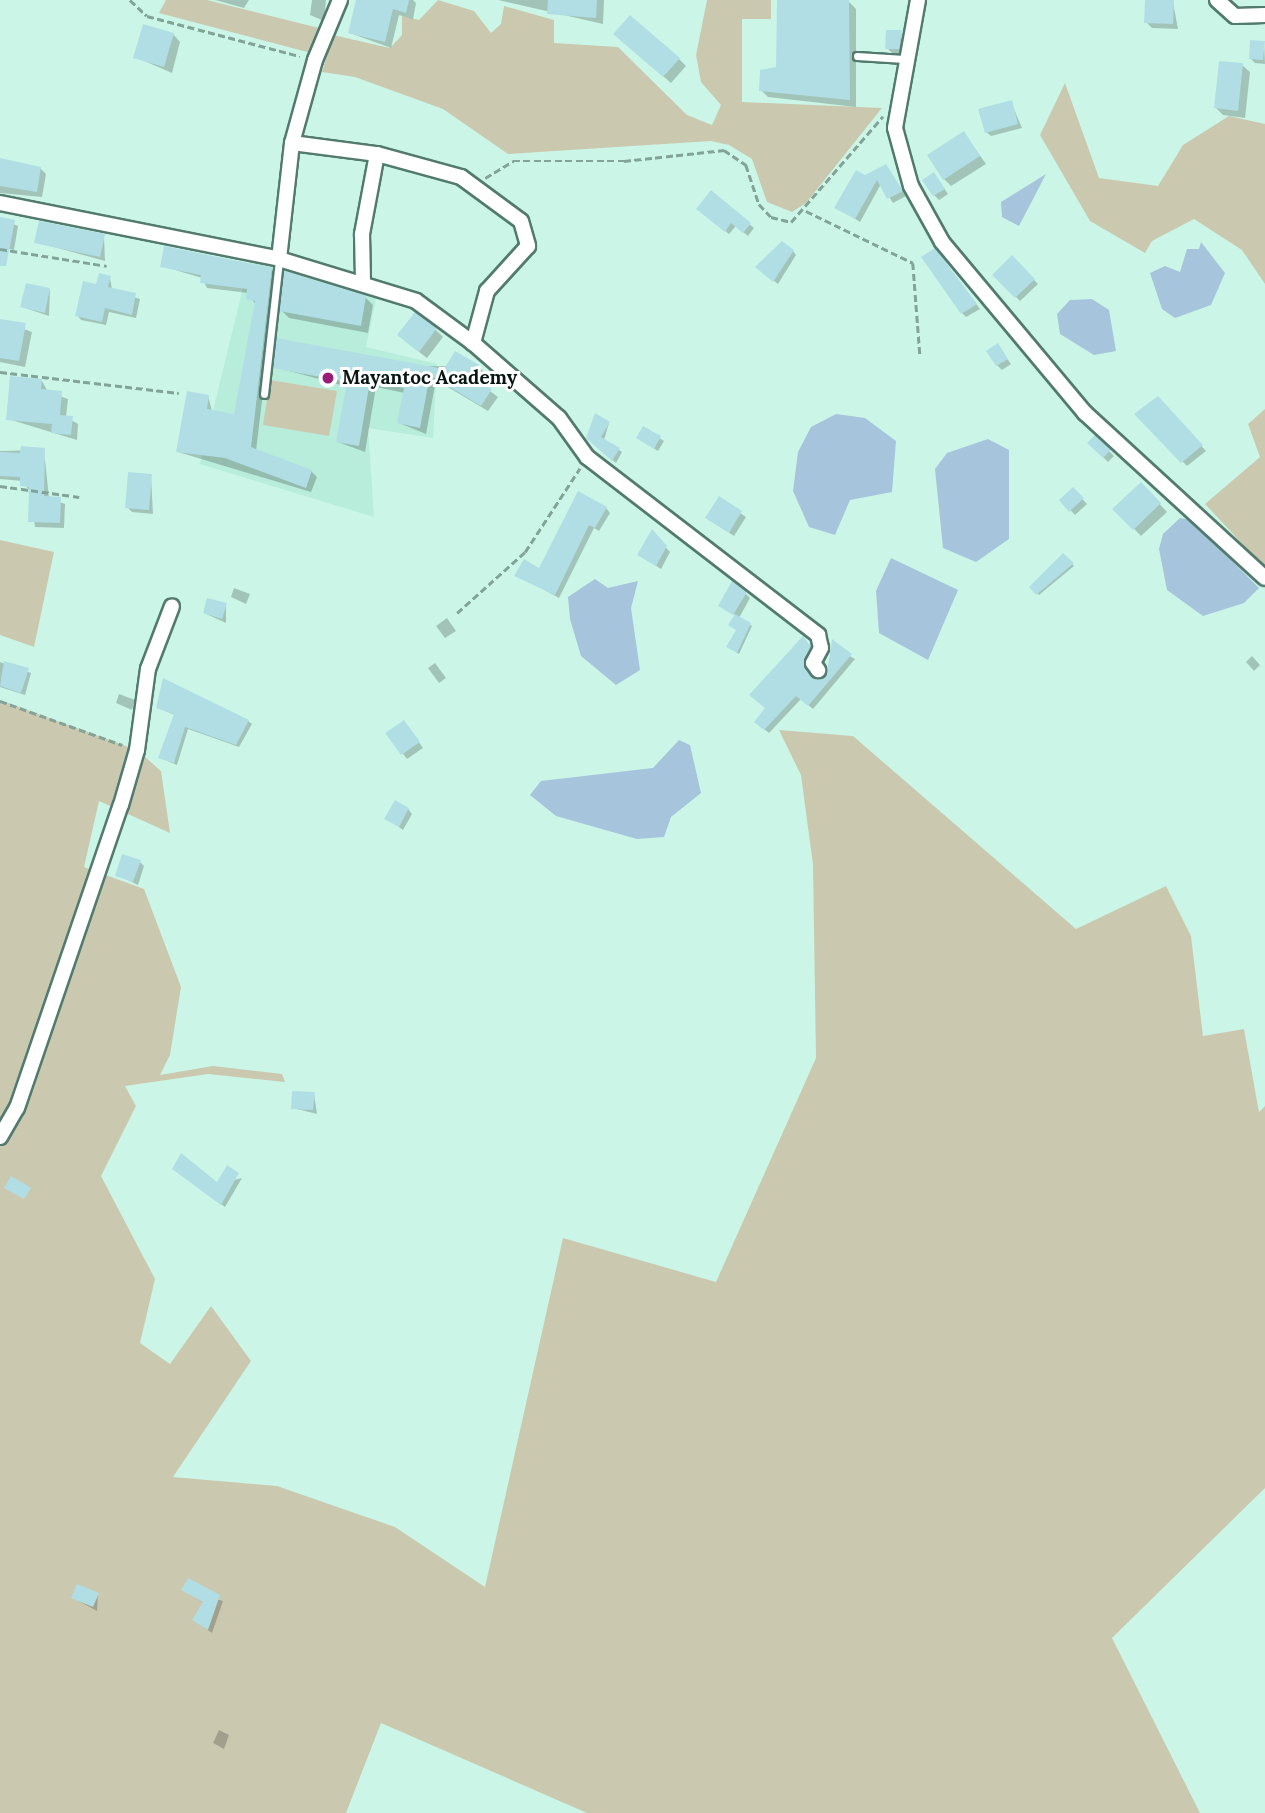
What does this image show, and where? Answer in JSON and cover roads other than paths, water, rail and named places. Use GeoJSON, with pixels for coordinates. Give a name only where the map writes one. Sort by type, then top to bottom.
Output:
{"type":"FeatureCollection","features":[{"type":"Feature","properties":{"kind":"street"},"geometry":{"type":"LineString","coordinates":[[279,259],[292,143],[315,60],[340,0]]}},
{"type":"Feature","properties":{"kind":"street"},"geometry":{"type":"LineString","coordinates":[[918,0],[896,105],[898,151],[911,186],[984,298],[1085,413],[1265,578]]}},
{"type":"Feature","properties":{"kind":"street"},"geometry":{"type":"LineString","coordinates":[[1217,0],[1235,16],[1265,15]]}},
{"type":"Feature","properties":{"kind":"street"},"geometry":{"type":"LineString","coordinates":[[292,143],[377,154],[476,186],[521,221],[530,239],[487,290],[473,343]]}},
{"type":"Feature","properties":{"kind":"street"},"geometry":{"type":"LineString","coordinates":[[363,281],[362,234],[377,154]]}},
{"type":"Feature","properties":{"kind":"street"},"geometry":{"type":"LineString","coordinates":[[0,203],[279,259],[363,281],[416,301],[473,343],[559,418],[587,457],[818,635],[821,649],[813,663],[818,670]]}},
{"type":"Feature","properties":{"kind":"street"},"geometry":{"type":"LineString","coordinates":[[0,1137],[17,1108],[138,750],[148,669],[172,606]]}},
{"type":"Feature","properties":{"kind":"lane"},"geometry":{"type":"LineString","coordinates":[[857,56],[904,59]]}},
{"type":"Feature","properties":{"kind":"lane"},"geometry":{"type":"LineString","coordinates":[[264,394],[279,259]]}},
{"type":"Feature","properties":{"kind":"water"},"geometry":{"type":"Polygon","coordinates":[[[1046,174],[1019,226],[1002,217],[1001,202],[1046,174]]]}},
{"type":"Feature","properties":{"kind":"water"},"geometry":{"type":"Polygon","coordinates":[[[1201,242],[1225,273],[1211,305],[1175,318],[1162,309],[1150,273],[1165,266],[1180,272],[1187,249],[1199,249],[1201,242]]]}},
{"type":"Feature","properties":{"kind":"water"},"geometry":{"type":"Polygon","coordinates":[[[1092,299],[1109,310],[1116,351],[1094,355],[1060,334],[1057,314],[1070,300],[1092,299]]]}},
{"type":"Feature","properties":{"kind":"water"},"geometry":{"type":"Polygon","coordinates":[[[836,414],[865,418],[896,441],[892,492],[850,500],[835,535],[809,527],[793,491],[798,452],[811,427],[836,414]]]}},
{"type":"Feature","properties":{"kind":"water"},"geometry":{"type":"Polygon","coordinates":[[[988,439],[1009,450],[1009,539],[976,562],[943,548],[935,469],[947,453],[988,439]]]}},
{"type":"Feature","properties":{"kind":"water"},"geometry":{"type":"Polygon","coordinates":[[[1180,518],[1191,520],[1259,588],[1244,603],[1203,616],[1167,590],[1159,549],[1163,534],[1180,518]]]}},
{"type":"Feature","properties":{"kind":"water"},"geometry":{"type":"Polygon","coordinates":[[[891,558],[958,590],[928,660],[879,633],[876,591],[891,558]]]}},
{"type":"Feature","properties":{"kind":"water"},"geometry":{"type":"Polygon","coordinates":[[[595,579],[608,588],[638,581],[631,608],[640,670],[616,685],[581,656],[570,619],[568,597],[595,579]]]}},
{"type":"Feature","properties":{"kind":"water"},"geometry":{"type":"Polygon","coordinates":[[[679,740],[690,745],[701,793],[671,817],[664,837],[637,839],[556,816],[530,795],[541,781],[653,768],[679,740]]]}},
{"type":"Feature","properties":{"kind":"place","name":"Mayantoc Academy"},"geometry":{"type":"Point","coordinates":[328,378]}}]}
